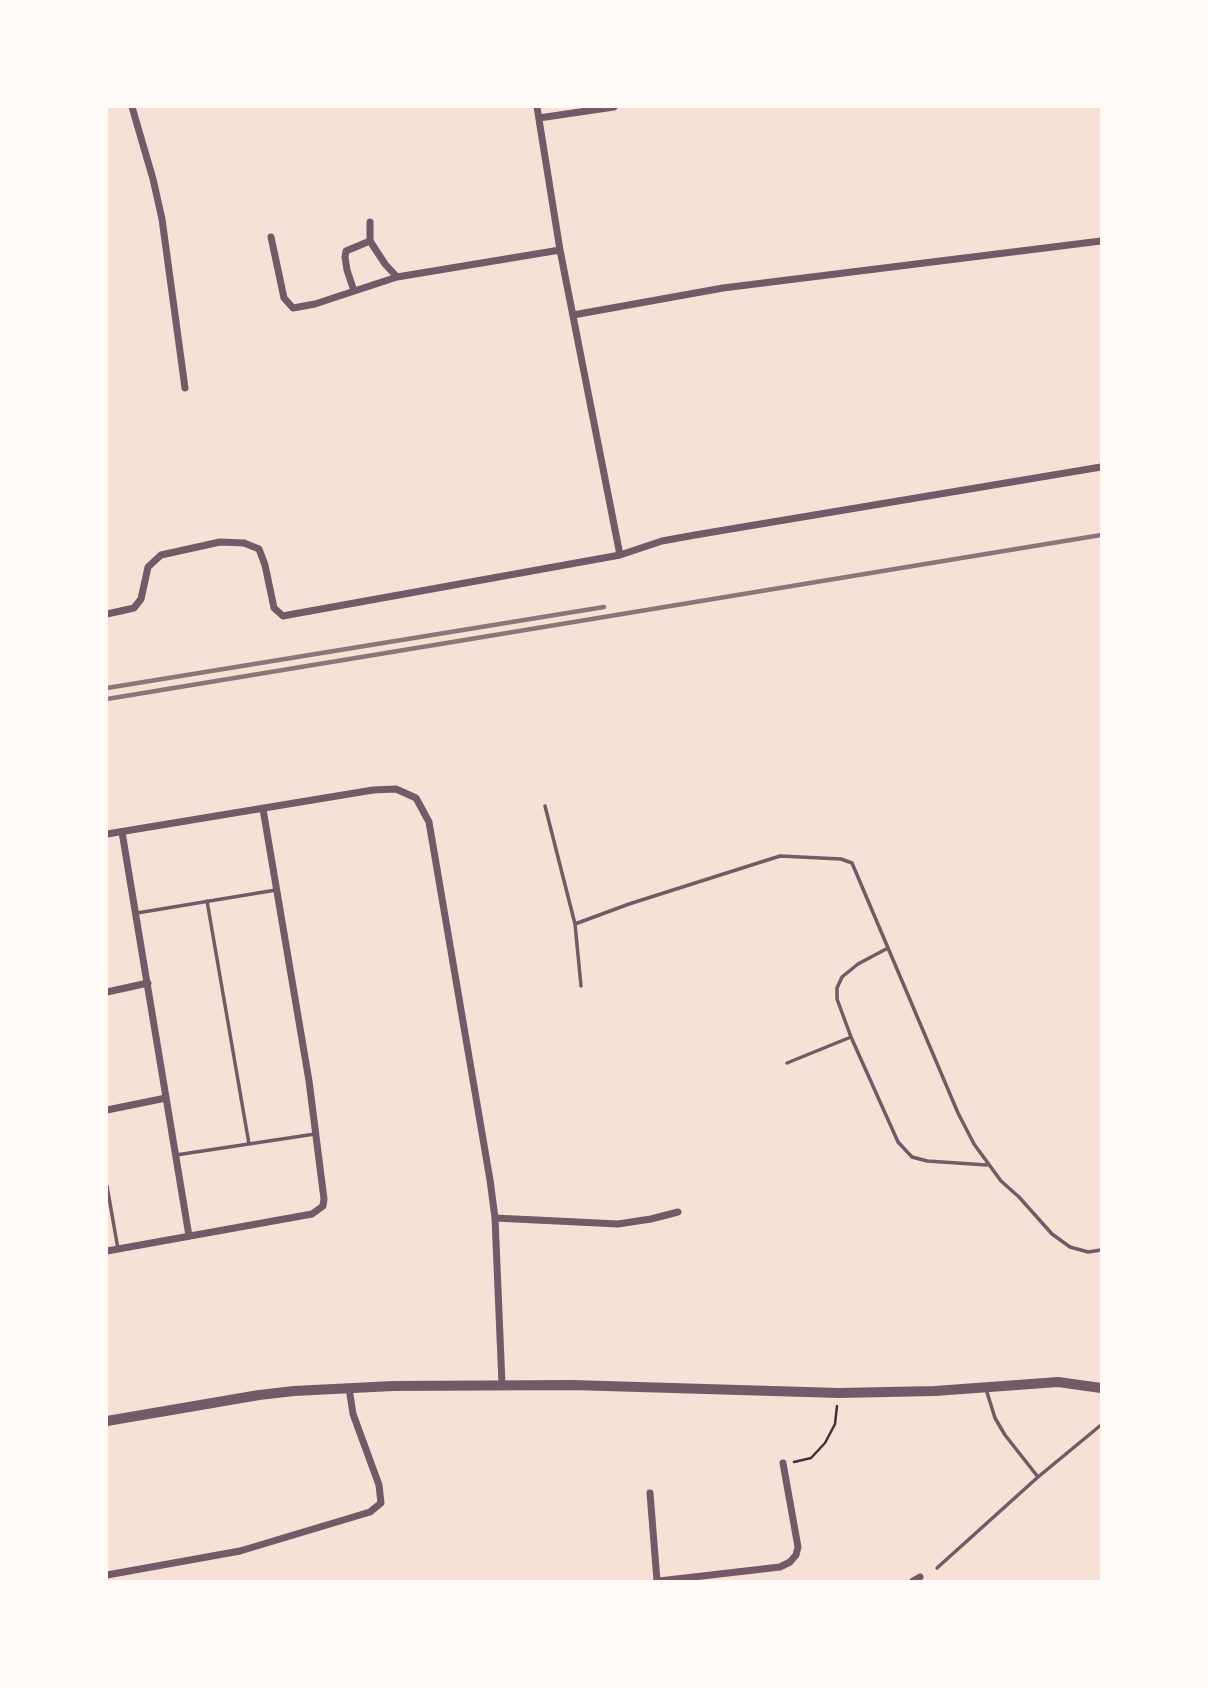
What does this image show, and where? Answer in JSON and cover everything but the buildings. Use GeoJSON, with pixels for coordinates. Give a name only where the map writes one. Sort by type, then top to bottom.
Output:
{"type":"FeatureCollection","features":[{"type":"Feature","properties":{"kind":"street"},"geometry":{"type":"LineString","coordinates":[[132,107],[162,219],[185,388]]}},
{"type":"Feature","properties":{"kind":"street"},"geometry":{"type":"LineString","coordinates":[[537,107],[560,250],[620,555]]}},
{"type":"Feature","properties":{"kind":"street"},"geometry":{"type":"LineString","coordinates":[[539,118],[614,107]]}},
{"type":"Feature","properties":{"kind":"street"},"geometry":{"type":"LineString","coordinates":[[370,222],[370,241],[397,277]]}},
{"type":"Feature","properties":{"kind":"street"},"geometry":{"type":"LineString","coordinates":[[271,237],[284,298],[293,308],[397,277],[560,250]]}},
{"type":"Feature","properties":{"kind":"street"},"geometry":{"type":"LineString","coordinates":[[354,291],[347,270],[346,251],[370,241]]}},
{"type":"Feature","properties":{"kind":"street"},"geometry":{"type":"LineString","coordinates":[[573,314],[723,288],[1101,241]]}},
{"type":"Feature","properties":{"kind":"street"},"geometry":{"type":"LineString","coordinates":[[107,614],[134,608],[141,600],[148,566],[162,555],[220,542],[244,543],[259,549],[274,608],[283,616],[620,555],[662,541],[1101,467]]}},
{"type":"Feature","properties":{"kind":"street"},"geometry":{"type":"LineString","coordinates":[[107,834],[373,790],[396,789],[416,798],[429,822],[482,1125],[495,1218],[502,1384]]}},
{"type":"Feature","properties":{"kind":"street"},"geometry":{"type":"LineString","coordinates":[[107,1251],[304,1216],[323,1206],[316,1134],[263,809]]}},
{"type":"Feature","properties":{"kind":"street"},"geometry":{"type":"LineString","coordinates":[[122,832],[190,1236]]}},
{"type":"Feature","properties":{"kind":"street"},"geometry":{"type":"LineString","coordinates":[[107,992],[148,983]]}},
{"type":"Feature","properties":{"kind":"street"},"geometry":{"type":"LineString","coordinates":[[107,1110],[166,1098]]}},
{"type":"Feature","properties":{"kind":"street"},"geometry":{"type":"LineString","coordinates":[[495,1218],[618,1224],[678,1212]]}},
{"type":"Feature","properties":{"kind":"street"},"geometry":{"type":"LineString","coordinates":[[107,1421],[259,1395],[349,1388],[502,1384],[839,1393],[934,1391],[1058,1382],[1101,1388]]}},
{"type":"Feature","properties":{"kind":"street"},"geometry":{"type":"LineString","coordinates":[[107,1575],[240,1551],[370,1513],[381,1503],[379,1486],[353,1414],[349,1388]]}},
{"type":"Feature","properties":{"kind":"street"},"geometry":{"type":"LineString","coordinates":[[650,1493],[658,1581],[780,1566],[790,1562],[796,1555],[798,1546],[783,1464]]}},
{"type":"Feature","properties":{"kind":"lane"},"geometry":{"type":"LineString","coordinates":[[545,806],[576,924],[582,986]]}},
{"type":"Feature","properties":{"kind":"lane"},"geometry":{"type":"LineString","coordinates":[[576,924],[629,904],[780,856],[841,859],[855,866],[958,1113],[987,1164],[1052,1234],[1070,1247],[1088,1251],[1101,1250]]}},
{"type":"Feature","properties":{"kind":"lane"},"geometry":{"type":"LineString","coordinates":[[135,914],[276,890]]}},
{"type":"Feature","properties":{"kind":"lane"},"geometry":{"type":"LineString","coordinates":[[207,901],[249,1144]]}},
{"type":"Feature","properties":{"kind":"lane"},"geometry":{"type":"LineString","coordinates":[[888,948],[858,964],[842,977],[837,988],[837,999],[850,1037],[898,1142],[912,1157],[927,1161],[987,1164]]}},
{"type":"Feature","properties":{"kind":"lane"},"geometry":{"type":"LineString","coordinates":[[787,1063],[850,1037]]}},
{"type":"Feature","properties":{"kind":"lane"},"geometry":{"type":"LineString","coordinates":[[176,1155],[316,1134]]}},
{"type":"Feature","properties":{"kind":"lane"},"geometry":{"type":"LineString","coordinates":[[107,1186],[118,1249]]}},
{"type":"Feature","properties":{"kind":"lane"},"geometry":{"type":"LineString","coordinates":[[986,1387],[995,1418],[1038,1477]]}},
{"type":"Feature","properties":{"kind":"lane"},"geometry":{"type":"LineString","coordinates":[[937,1568],[1038,1477],[1101,1425]]}},
{"type":"Feature","properties":{"kind":"path"},"geometry":{"type":"LineString","coordinates":[[783,1464],[811,1458],[825,1443],[835,1424],[839,1393]]}},
{"type":"Feature","properties":{"kind":"railway"},"geometry":{"type":"LineString","coordinates":[[107,699],[1101,535]]}},
{"type":"Feature","properties":{"kind":"railway"},"geometry":{"type":"LineString","coordinates":[[107,688],[604,607]]}}]}
